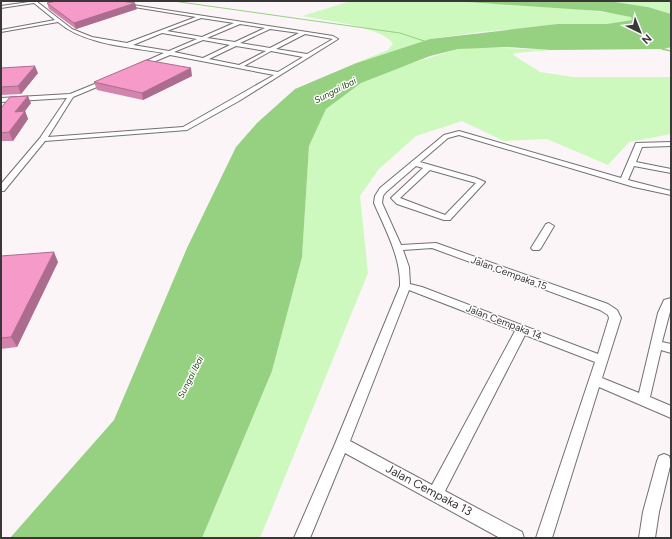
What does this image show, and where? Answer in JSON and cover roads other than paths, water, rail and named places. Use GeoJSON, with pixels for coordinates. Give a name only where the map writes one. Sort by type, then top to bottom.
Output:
{"type":"FeatureCollection","features":[{"type":"Feature","properties":{"kind":"street"},"geometry":{"type":"LineString","coordinates":[[43,139],[185,129],[237,100],[336,39],[99,1]]}},
{"type":"Feature","properties":{"kind":"street"},"geometry":{"type":"LineString","coordinates":[[1,7],[34,2],[69,29],[96,39],[278,74]]}},
{"type":"Feature","properties":{"kind":"street"},"geometry":{"type":"LineString","coordinates":[[41,7],[48,6]]}},
{"type":"Feature","properties":{"kind":"street"},"geometry":{"type":"LineString","coordinates":[[127,46],[200,17]]}},
{"type":"Feature","properties":{"kind":"street"},"geometry":{"type":"LineString","coordinates":[[1,31],[59,21]]}},
{"type":"Feature","properties":{"kind":"street"},"geometry":{"type":"LineString","coordinates":[[135,68],[238,23]]}},
{"type":"Feature","properties":{"kind":"street"},"geometry":{"type":"LineString","coordinates":[[203,60],[270,28]]}},
{"type":"Feature","properties":{"kind":"street"},"geometry":{"type":"LineString","coordinates":[[162,32],[308,56]]}},
{"type":"Feature","properties":{"kind":"street"},"geometry":{"type":"LineString","coordinates":[[240,66],[303,33]]}},
{"type":"Feature","properties":{"kind":"street"},"geometry":{"type":"LineString","coordinates":[[1,100],[71,96],[115,77]]}},
{"type":"Feature","properties":{"kind":"street"},"geometry":{"type":"LineString","coordinates":[[1,189],[43,139],[71,96]]}},
{"type":"Feature","properties":{"kind":"street"},"geometry":{"type":"LineString","coordinates":[[302,538],[342,444],[405,286],[406,279],[404,267],[378,201],[383,190],[446,136],[459,133],[624,181],[671,193]]}},
{"type":"Feature","properties":{"kind":"street"},"geometry":{"type":"LineString","coordinates":[[624,181],[639,145],[670,145]]}},
{"type":"Feature","properties":{"kind":"street"},"geometry":{"type":"LineString","coordinates":[[414,163],[429,167],[480,182],[447,218],[400,202],[395,198],[429,167]]}},
{"type":"Feature","properties":{"kind":"street"},"geometry":{"type":"LineString","coordinates":[[632,163],[671,171]]}},
{"type":"Feature","properties":{"kind":"street"},"geometry":{"type":"LineString","coordinates":[[536,248],[549,226]]}},
{"type":"Feature","properties":{"kind":"street","name":"Jalan Cempaka 15"},"geometry":{"type":"LineString","coordinates":[[396,248],[433,246],[604,307],[613,313],[615,318],[601,360]]}},
{"type":"Feature","properties":{"kind":"street","name":"Jalan Cempaka 14"},"geometry":{"type":"LineString","coordinates":[[405,286],[418,289],[601,360]]}},
{"type":"Feature","properties":{"kind":"street"},"geometry":{"type":"LineString","coordinates":[[643,401],[663,313],[668,303],[671,302]]}},
{"type":"Feature","properties":{"kind":"street"},"geometry":{"type":"LineString","coordinates":[[436,493],[522,329]]}},
{"type":"Feature","properties":{"kind":"street"},"geometry":{"type":"LineString","coordinates":[[656,344],[671,349]]}},
{"type":"Feature","properties":{"kind":"street"},"geometry":{"type":"LineString","coordinates":[[544,538],[601,383],[601,360]]}},
{"type":"Feature","properties":{"kind":"street"},"geometry":{"type":"LineString","coordinates":[[601,383],[671,412]]}},
{"type":"Feature","properties":{"kind":"street","name":"Jalan Cempaka 13"},"geometry":{"type":"LineString","coordinates":[[342,444],[436,493],[516,538]]}},
{"type":"Feature","properties":{"kind":"street"},"geometry":{"type":"LineString","coordinates":[[647,538],[650,512],[664,461]]}},
{"type":"Feature","properties":{"kind":"water","name":"Sungai Ibai"},"geometry":{"type":"Polygon","coordinates":[[[452,1],[608,1],[648,7],[671,14],[671,47],[664,49],[551,50],[507,47],[458,49],[430,56],[361,83],[326,109],[309,146],[302,257],[272,371],[202,538],[10,538],[114,420],[187,248],[236,147],[257,123],[295,89],[354,64],[430,39],[558,24],[607,24],[632,20],[631,17],[600,11],[452,1]]]}},
{"type":"Feature","properties":{"kind":"waterway"},"geometry":{"type":"LineString","coordinates":[[173,1],[400,33],[427,42]]}},
{"type":"Feature","properties":{"kind":"waterway"},"geometry":{"type":"LineString","coordinates":[[662,49],[671,51]]}}]}
